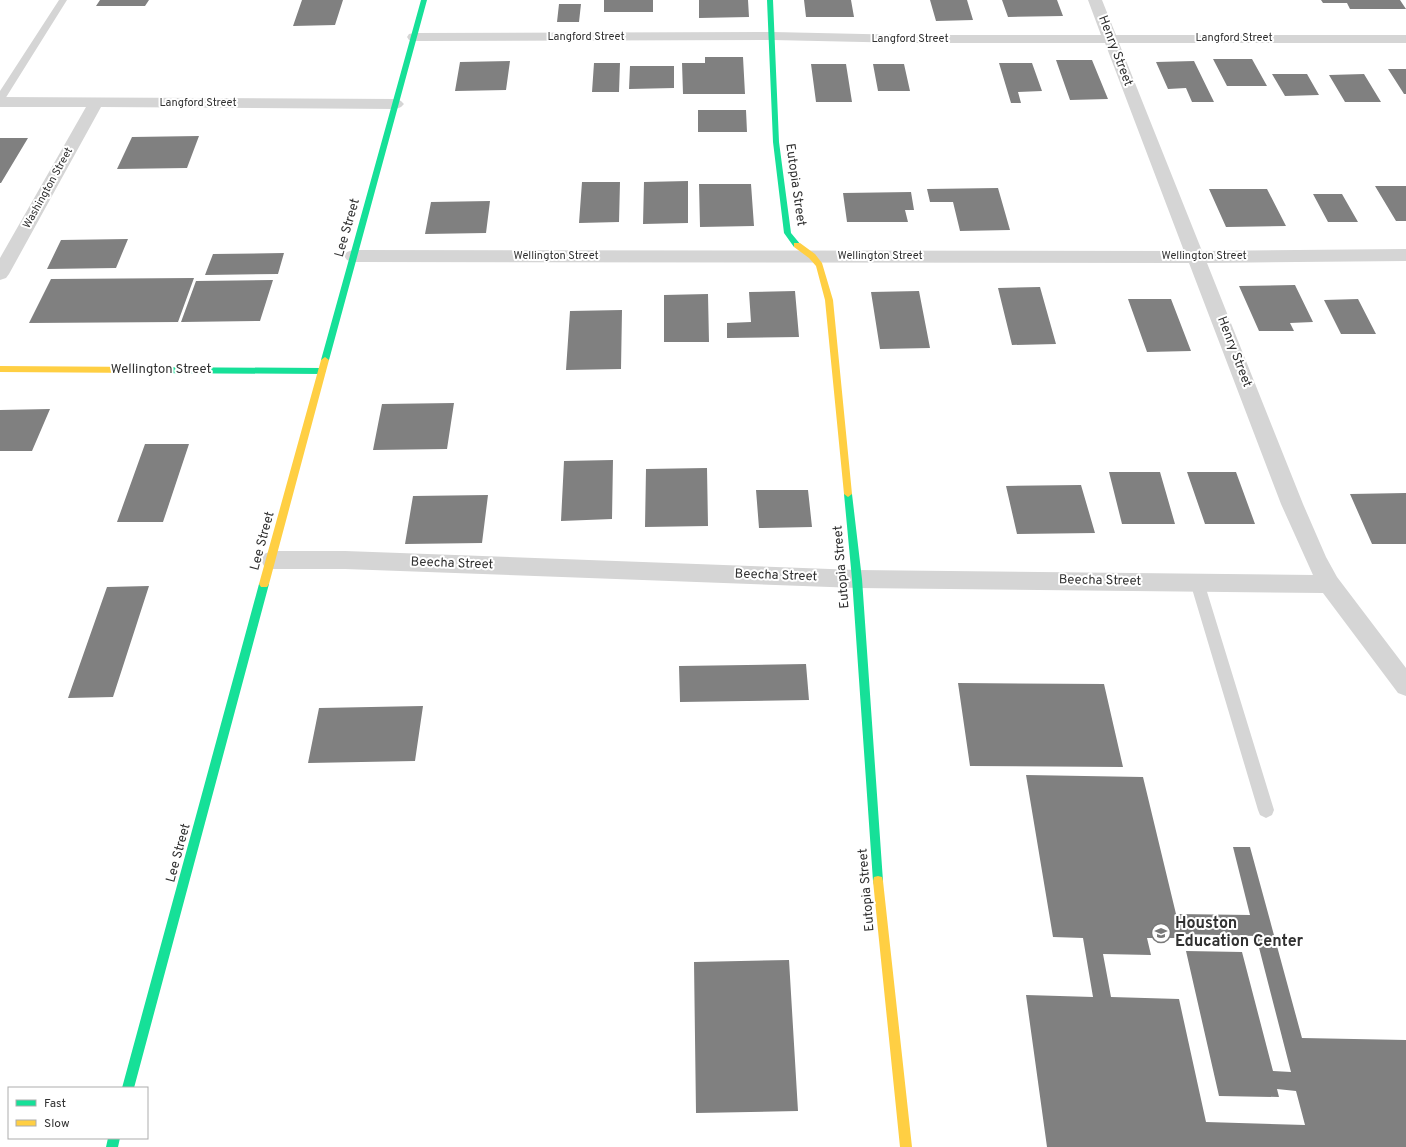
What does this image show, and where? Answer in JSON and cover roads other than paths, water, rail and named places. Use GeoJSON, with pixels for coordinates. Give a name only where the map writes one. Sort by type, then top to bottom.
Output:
{"type":"FeatureCollection","features":[{"type":"Feature","properties":{"kind":"street","name":"Lee Street"},"geometry":{"type":"LineString","coordinates":[[128,1087],[353,256],[424,0]]}},
{"type":"Feature","properties":{"kind":"street","name":"Eutopia Street"},"geometry":{"type":"LineString","coordinates":[[770,0],[773,36],[776,142],[788,233],[795,245],[812,256],[821,269],[829,300],[857,579],[879,889],[906,1147]]}},
{"type":"Feature","properties":{"kind":"street","name":"Henry Street"},"geometry":{"type":"LineString","coordinates":[[1096,0],[1292,504],[1316,559],[1329,584],[1406,686]]}},
{"type":"Feature","properties":{"kind":"street","name":"Langford Street"},"geometry":{"type":"LineString","coordinates":[[414,37],[773,36],[908,39],[1406,39]]}},
{"type":"Feature","properties":{"kind":"street","name":"Langford Street"},"geometry":{"type":"LineString","coordinates":[[0,100],[96,103],[396,104]]}},
{"type":"Feature","properties":{"kind":"street","name":"Washington Street"},"geometry":{"type":"LineString","coordinates":[[0,274],[96,103]]}},
{"type":"Feature","properties":{"kind":"street","name":"Wellington Street"},"geometry":{"type":"LineString","coordinates":[[353,256],[1196,257],[1406,255]]}},
{"type":"Feature","properties":{"kind":"street","name":"Wellington Street"},"geometry":{"type":"LineString","coordinates":[[0,369],[322,371]]}},
{"type":"Feature","properties":{"kind":"street","name":"Beecha Street"},"geometry":{"type":"LineString","coordinates":[[272,560],[345,560],[857,579],[1329,584]]}},
{"type":"Feature","properties":{"kind":"lane"},"geometry":{"type":"LineString","coordinates":[[0,100],[63,0]]}},
{"type":"Feature","properties":{"kind":"lane"},"geometry":{"type":"LineString","coordinates":[[1197,582],[1266,810]]}},
{"type":"Feature","properties":{"kind":"place","name":"Houston Education Center"},"geometry":{"type":"Point","coordinates":[1161,933]}}]}
